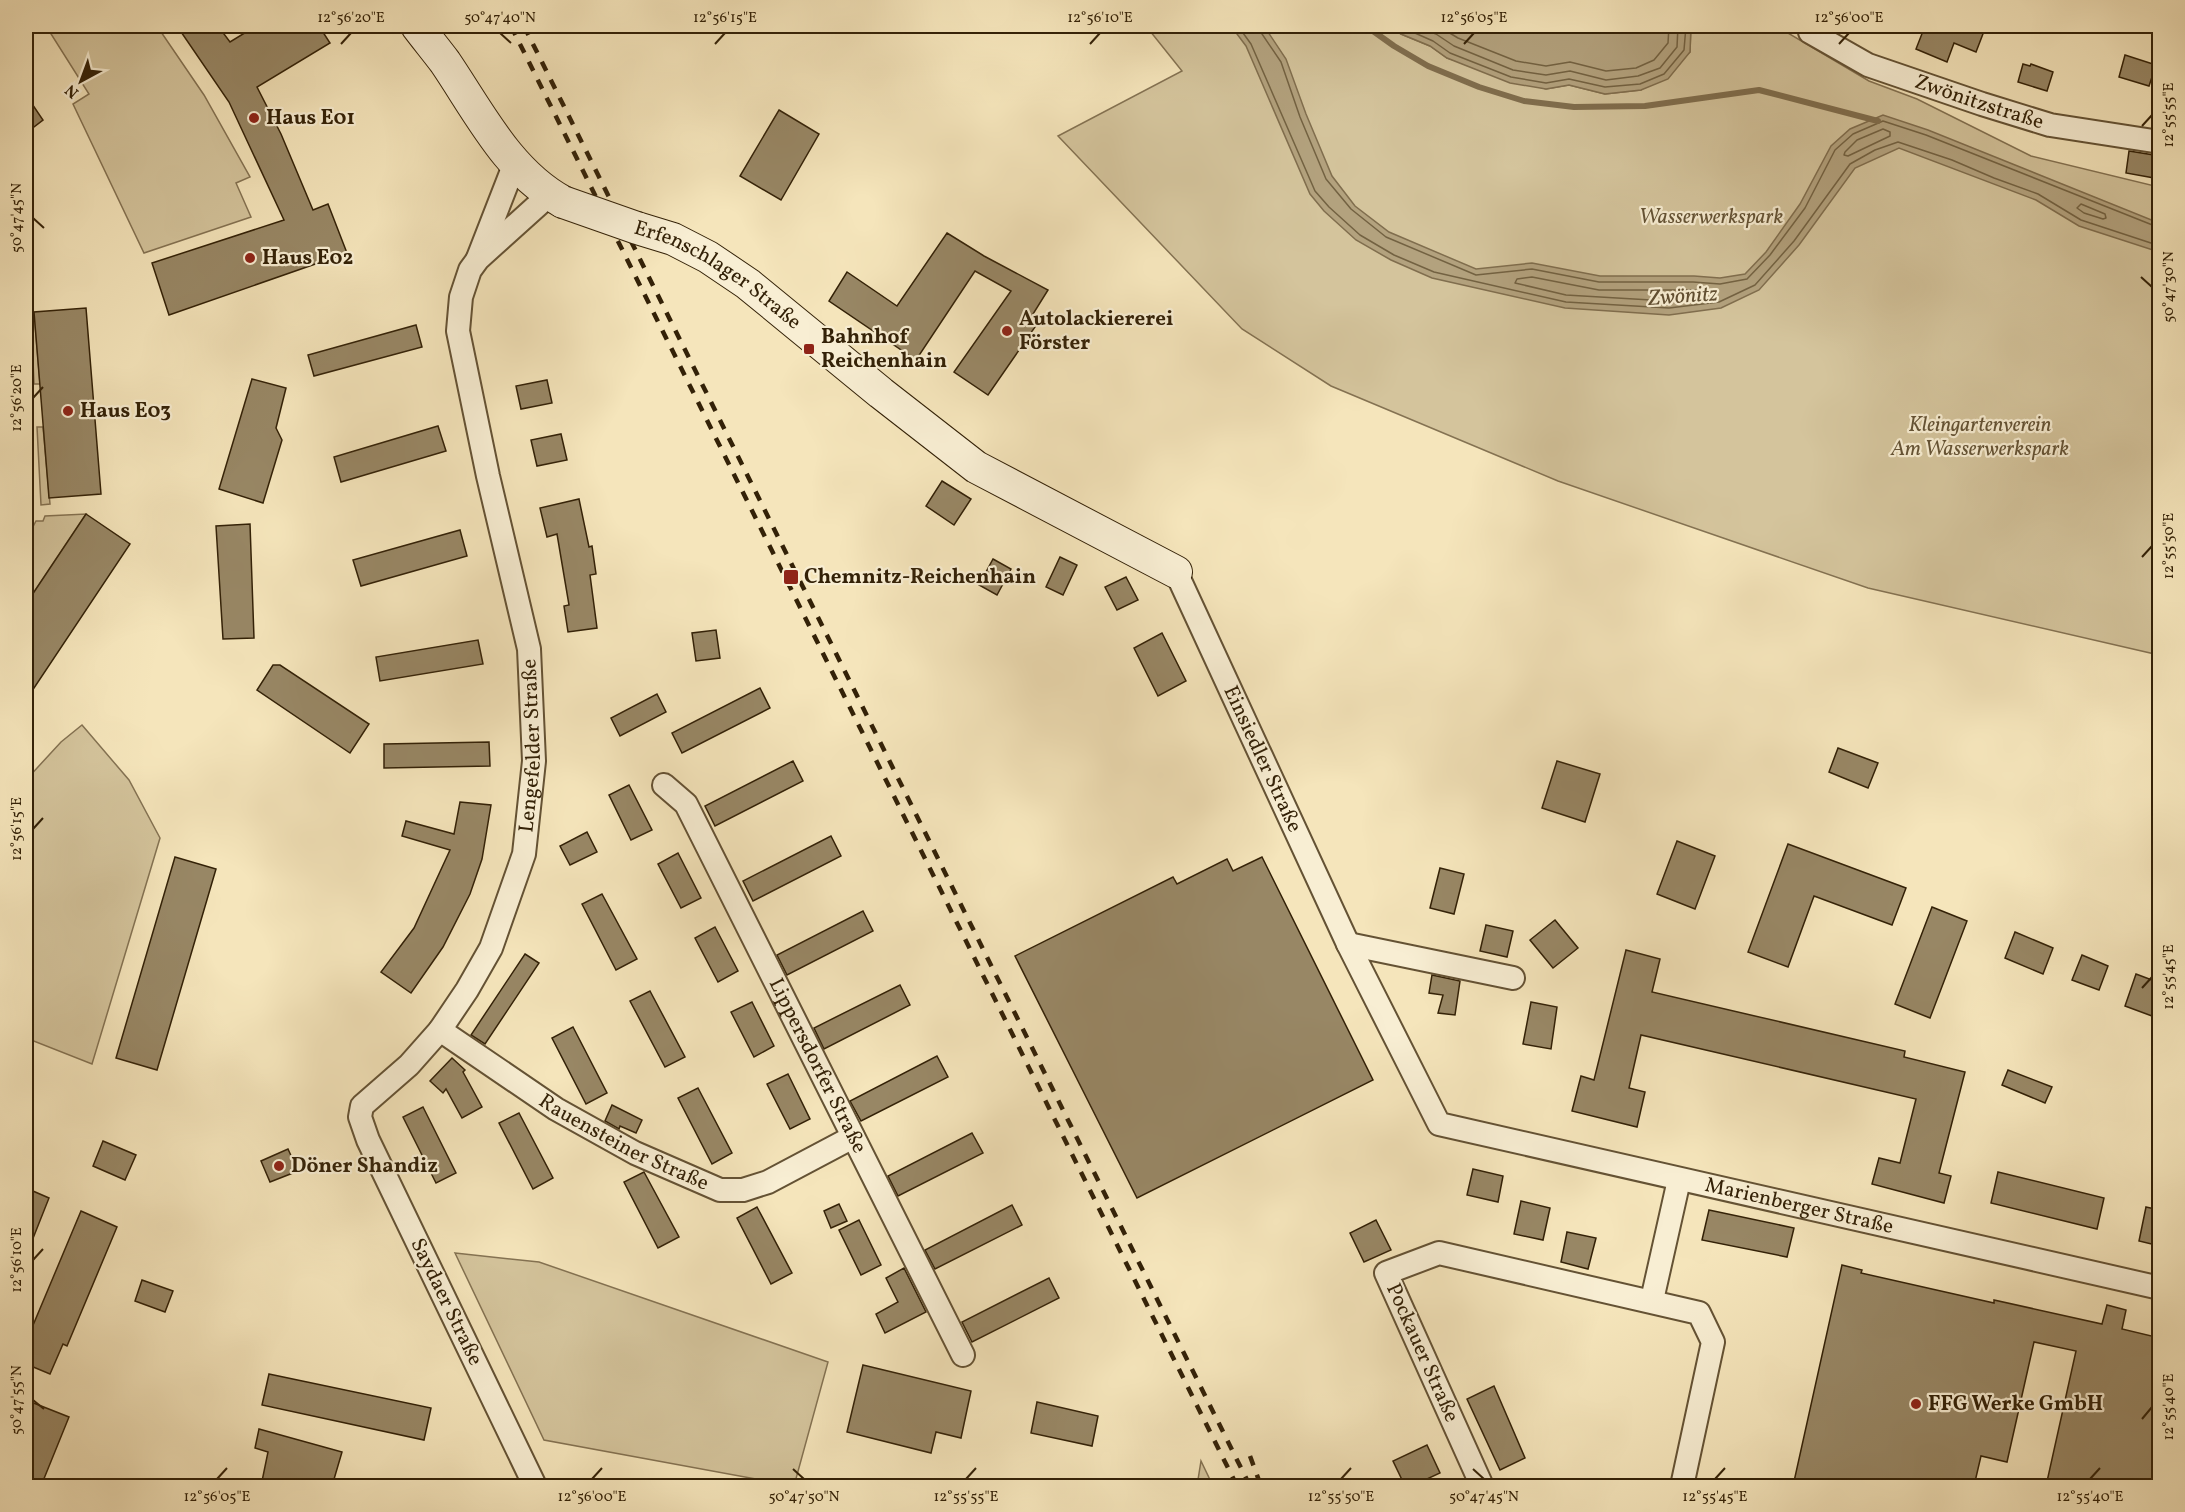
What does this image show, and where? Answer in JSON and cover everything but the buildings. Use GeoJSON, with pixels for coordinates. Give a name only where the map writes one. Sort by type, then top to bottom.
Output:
{"type":"FeatureCollection","features":[{"type":"Feature","properties":{"kind":"main road","name":"Erfenschlager Straße"},"geometry":{"type":"LineString","coordinates":[[417,26],[515,163],[531,180],[556,198],[673,239],[708,257],[748,284],[976,467],[1176,572]]}},
{"type":"Feature","properties":{"kind":"street","name":"Zwönitzstraße"},"geometry":{"type":"LineString","coordinates":[[1810,32],[1868,65],[1982,104],[2050,125],[2160,142]]}},
{"type":"Feature","properties":{"kind":"street","name":"Lengefelder Straße"},"geometry":{"type":"LineString","coordinates":[[360,1117],[362,1106],[409,1065],[440,1030],[467,990],[491,948],[524,854],[534,761],[529,650],[488,476],[458,331],[461,297],[470,270],[478,259],[515,163]]}},
{"type":"Feature","properties":{"kind":"street","name":"Lengefelder Straße"},"geometry":{"type":"LineString","coordinates":[[478,259],[556,198]]}},
{"type":"Feature","properties":{"kind":"street","name":"Einsiedler Straße"},"geometry":{"type":"LineString","coordinates":[[1176,572],[1348,944],[1439,1124]]}},
{"type":"Feature","properties":{"kind":"street","name":"Lippersdorfer Straße"},"geometry":{"type":"LineString","coordinates":[[664,785],[686,804],[963,1355]]}},
{"type":"Feature","properties":{"kind":"street"},"geometry":{"type":"LineString","coordinates":[[1348,944],[1513,978]]}},
{"type":"Feature","properties":{"kind":"street","name":"Rauensteiner Straße"},"geometry":{"type":"LineString","coordinates":[[440,1030],[566,1114],[635,1153],[720,1190],[743,1190],[768,1182],[853,1137]]}},
{"type":"Feature","properties":{"kind":"street","name":"Saydaer Straße"},"geometry":{"type":"LineString","coordinates":[[360,1117],[368,1140],[535,1486]]}},
{"type":"Feature","properties":{"kind":"street","name":"Marienberger Straße"},"geometry":{"type":"LineString","coordinates":[[1439,1124],[2160,1288]]}},
{"type":"Feature","properties":{"kind":"street"},"geometry":{"type":"LineString","coordinates":[[1652,1300],[1679,1180]]}},
{"type":"Feature","properties":{"kind":"street","name":"Pockauer Straße"},"geometry":{"type":"LineString","coordinates":[[1482,1486],[1386,1273],[1439,1253],[1652,1300],[1699,1313],[1713,1342],[1682,1486]]}},
{"type":"Feature","properties":{"kind":"green space"},"geometry":{"type":"Polygon","coordinates":[[[46,26],[157,26],[204,95],[250,177],[236,183],[251,217],[144,253],[73,104],[89,94],[46,26]]]}},
{"type":"Feature","properties":{"kind":"green space"},"geometry":{"type":"Polygon","coordinates":[[[1146,26],[1389,26],[1401,34],[1430,46],[1447,58],[1546,89],[1569,85],[1605,94],[1641,90],[1690,52],[1691,26],[1776,26],[1869,81],[1917,99],[2031,156],[2159,187],[2159,655],[1868,588],[1558,481],[1331,386],[1242,329],[1058,136],[1182,71],[1146,26]]]}},
{"type":"Feature","properties":{"kind":"green space"},"geometry":{"type":"Polygon","coordinates":[[[34,312],[40,384],[34,384],[32,338],[28,335],[34,312]]]}},
{"type":"Feature","properties":{"kind":"green space"},"geometry":{"type":"Polygon","coordinates":[[[37,427],[43,427],[50,504],[41,505],[37,427]]]}},
{"type":"Feature","properties":{"kind":"green space"},"geometry":{"type":"Polygon","coordinates":[[[86,514],[32,595],[26,590],[26,540],[36,521],[43,521],[45,516],[86,514]]]}},
{"type":"Feature","properties":{"kind":"green space"},"geometry":{"type":"Polygon","coordinates":[[[82,725],[129,780],[160,838],[92,1064],[26,1038],[26,780],[61,742],[82,725]]]}},
{"type":"Feature","properties":{"kind":"green space"},"geometry":{"type":"Polygon","coordinates":[[[455,1253],[539,1262],[828,1362],[794,1486],[544,1440],[455,1253]]]}},
{"type":"Feature","properties":{"kind":"green space"},"geometry":{"type":"Polygon","coordinates":[[[1201,1461],[1213,1486],[1197,1486],[1201,1461]]]}},
{"type":"Feature","properties":{"kind":"water","name":"Zwönitz"},"geometry":{"type":"Polygon","coordinates":[[[1231,26],[1264,26],[1286,59],[1332,176],[1355,206],[1389,232],[1476,269],[1532,263],[1600,276],[1720,278],[1745,274],[1766,252],[1800,204],[1831,146],[1850,129],[1883,115],[1928,130],[2159,223],[2159,252],[2079,226],[2036,200],[1899,148],[1855,168],[1799,245],[1759,290],[1721,308],[1669,315],[1565,308],[1432,278],[1391,260],[1356,240],[1324,211],[1310,194],[1246,46],[1231,26]]]}},
{"type":"Feature","properties":{"kind":"water"},"geometry":{"type":"Polygon","coordinates":[[[1389,26],[1691,26],[1690,52],[1668,79],[1641,90],[1605,94],[1569,85],[1546,89],[1510,83],[1447,58],[1430,46],[1401,34],[1389,26]]]}},
{"type":"Feature","properties":{"kind":"waterway"},"geometry":{"type":"LineString","coordinates":[[1366,26],[1428,66],[1479,87],[1524,101],[1574,107],[1645,106],[1759,90],[1878,121]]}},
{"type":"Feature","properties":{"kind":"railway"},"geometry":{"type":"LineString","coordinates":[[511,26],[1237,1486]]}},
{"type":"Feature","properties":{"kind":"railway"},"geometry":{"type":"LineString","coordinates":[[524,26],[1250,1486]]}},
{"type":"Feature","properties":{"kind":"railway"},"geometry":{"type":"LineString","coordinates":[[1250,1456],[1261,1486]]}},
{"type":"Feature","properties":{"kind":"place","name":"Haus E01"},"geometry":{"type":"Point","coordinates":[254,118]}},
{"type":"Feature","properties":{"kind":"place","name":"Haus E02"},"geometry":{"type":"Point","coordinates":[250,258]}},
{"type":"Feature","properties":{"kind":"place","name":"Autolackiererei Förster"},"geometry":{"type":"Point","coordinates":[1007,331]}},
{"type":"Feature","properties":{"kind":"place","name":"Bahnhof Reichenhain"},"geometry":{"type":"Point","coordinates":[809,349]}},
{"type":"Feature","properties":{"kind":"place","name":"Haus E03"},"geometry":{"type":"Point","coordinates":[68,411]}},
{"type":"Feature","properties":{"kind":"place","name":"Chemnitz-Reichenhain"},"geometry":{"type":"Point","coordinates":[791,577]}},
{"type":"Feature","properties":{"kind":"place","name":"Döner Shandiz"},"geometry":{"type":"Point","coordinates":[279,1166]}},
{"type":"Feature","properties":{"kind":"place","name":"FFG Werke GmbH"},"geometry":{"type":"Point","coordinates":[1916,1404]}},
{"type":"Feature","properties":{"kind":"park label","name":"Wasserwerkspark"},"geometry":{"type":"Point","coordinates":[1711,217]}},
{"type":"Feature","properties":{"kind":"park label","name":"Kleingartenverein Am Wasserwerkspark"},"geometry":{"type":"Point","coordinates":[1980,437]}}]}
